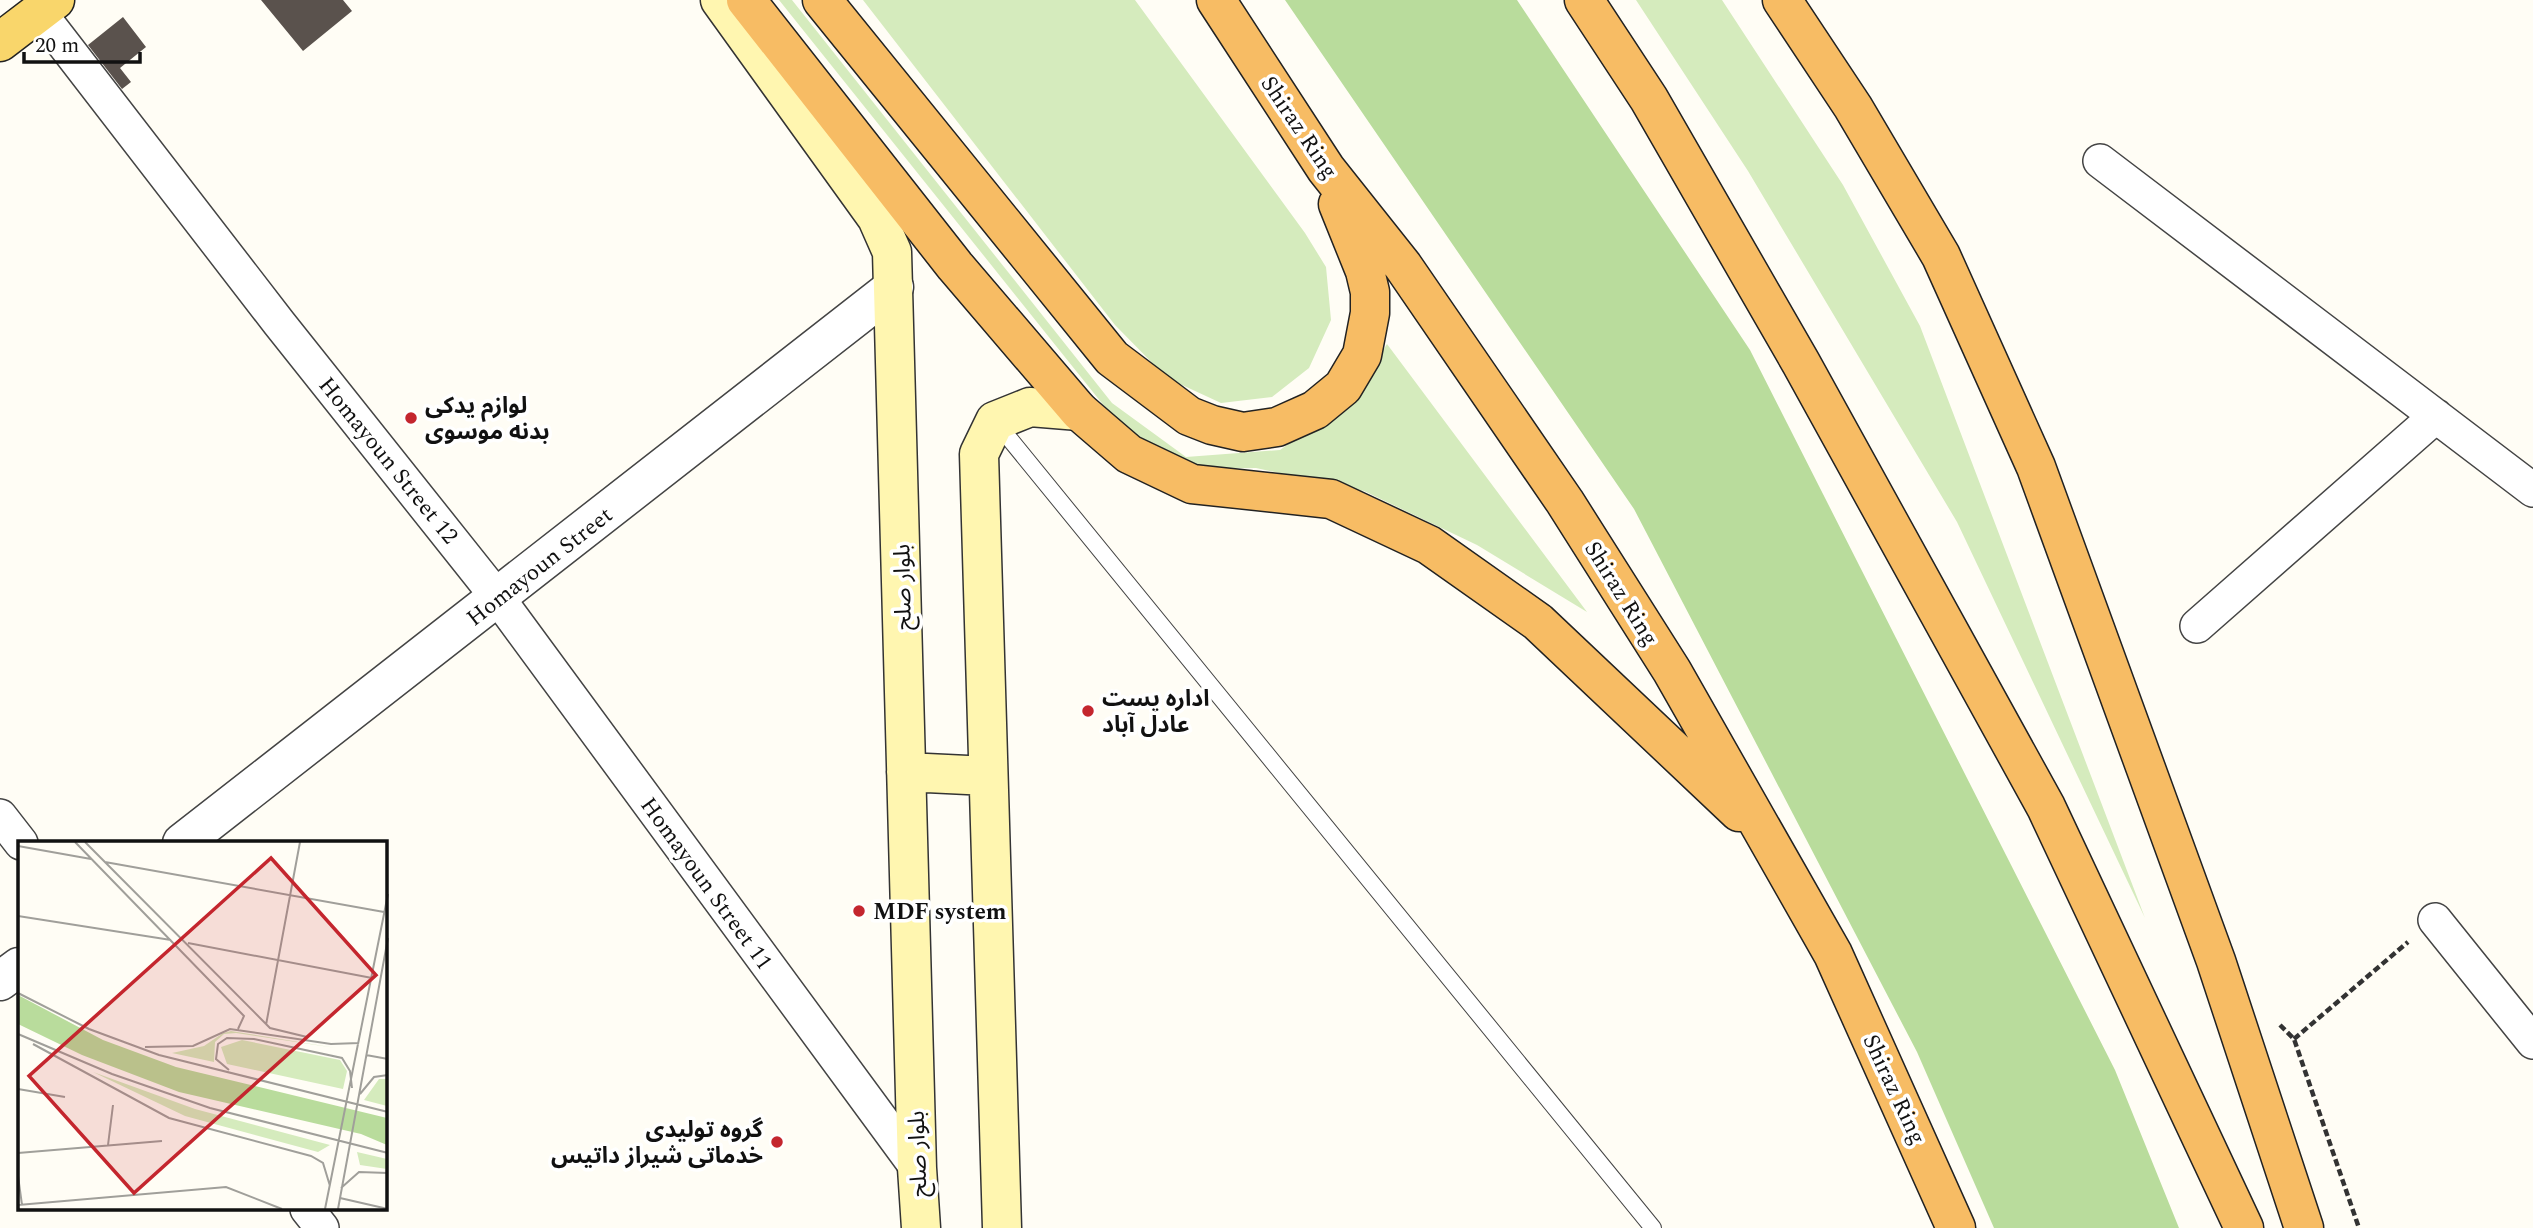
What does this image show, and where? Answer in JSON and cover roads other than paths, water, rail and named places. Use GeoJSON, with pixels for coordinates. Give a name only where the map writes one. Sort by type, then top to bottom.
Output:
{"type":"FeatureCollection","features":[{"type":"Feature","properties":{"kind":"highway"},"geometry":{"type":"LineString","coordinates":[[746,0],[955,266],[1079,411],[1129,454],[1192,484],[1331,499],[1429,545],[1538,622],[1771,843]]}},
{"type":"Feature","properties":{"kind":"highway"},"geometry":{"type":"LineString","coordinates":[[822,0],[1112,358],[1189,416],[1212,425],[1243,432],[1277,427],[1315,410],[1343,387],[1362,355],[1370,313],[1370,292],[1365,271],[1326,169]]}},
{"type":"Feature","properties":{"kind":"highway","name":"Shiraz Ring"},"geometry":{"type":"LineString","coordinates":[[1216,0],[1326,169],[1404,266],[1565,502],[1672,671],[1833,954],[1956,1228]]}},
{"type":"Feature","properties":{"kind":"highway"},"geometry":{"type":"LineString","coordinates":[[1584,0],[1649,99],[1801,363],[2046,807],[2244,1228]]}},
{"type":"Feature","properties":{"kind":"highway"},"geometry":{"type":"LineString","coordinates":[[1782,0],[1853,107],[1941,256],[2036,467],[2216,961],[2304,1228]]}},
{"type":"Feature","properties":{"kind":"main road","name":"بلوار صلح"},"geometry":{"type":"LineString","coordinates":[[720,0],[877,218],[892,252],[917,1168],[921,1228]]}},
{"type":"Feature","properties":{"kind":"main road"},"geometry":{"type":"LineString","coordinates":[[0,42],[47,6]]}},
{"type":"Feature","properties":{"kind":"main road"},"geometry":{"type":"LineString","coordinates":[[1002,1228],[979,454],[995,421],[1030,407],[1079,411]]}},
{"type":"Feature","properties":{"kind":"main road"},"geometry":{"type":"LineString","coordinates":[[906,772],[988,776]]}},
{"type":"Feature","properties":{"kind":"street","name":"Homayoun Street 12"},"geometry":{"type":"LineString","coordinates":[[47,6],[279,323],[498,598]]}},
{"type":"Feature","properties":{"kind":"street"},"geometry":{"type":"LineString","coordinates":[[2099,161],[2533,490]]}},
{"type":"Feature","properties":{"kind":"street","name":"Homayoun Street"},"geometry":{"type":"LineString","coordinates":[[185,841],[894,287]]}},
{"type":"Feature","properties":{"kind":"street"},"geometry":{"type":"LineString","coordinates":[[2197,626],[2436,416]]}},
{"type":"Feature","properties":{"kind":"street","name":"Homayoun Street 11"},"geometry":{"type":"LineString","coordinates":[[498,598],[917,1168]]}},
{"type":"Feature","properties":{"kind":"street"},"geometry":{"type":"LineString","coordinates":[[0,816],[19,841]]}},
{"type":"Feature","properties":{"kind":"street"},"geometry":{"type":"LineString","coordinates":[[2435,920],[2533,1042]]}},
{"type":"Feature","properties":{"kind":"street"},"geometry":{"type":"LineString","coordinates":[[0,981],[18,968]]}},
{"type":"Feature","properties":{"kind":"street"},"geometry":{"type":"LineString","coordinates":[[308,1210],[322,1228]]}},
{"type":"Feature","properties":{"kind":"lane"},"geometry":{"type":"LineString","coordinates":[[995,421],[1653,1228]]}},
{"type":"Feature","properties":{"kind":"place","name":"لوازم یدکی بدنه موسوی"},"geometry":{"type":"Point","coordinates":[411,418]}},
{"type":"Feature","properties":{"kind":"place","name":"اداره پست عادل آباد"},"geometry":{"type":"Point","coordinates":[1088,711]}},
{"type":"Feature","properties":{"kind":"place","name":"MDF system"},"geometry":{"type":"Point","coordinates":[859,911]}},
{"type":"Feature","properties":{"kind":"place","name":"گروه تولیدی خدماتی شیراز داتیس"},"geometry":{"type":"Point","coordinates":[777,1142]}}]}
